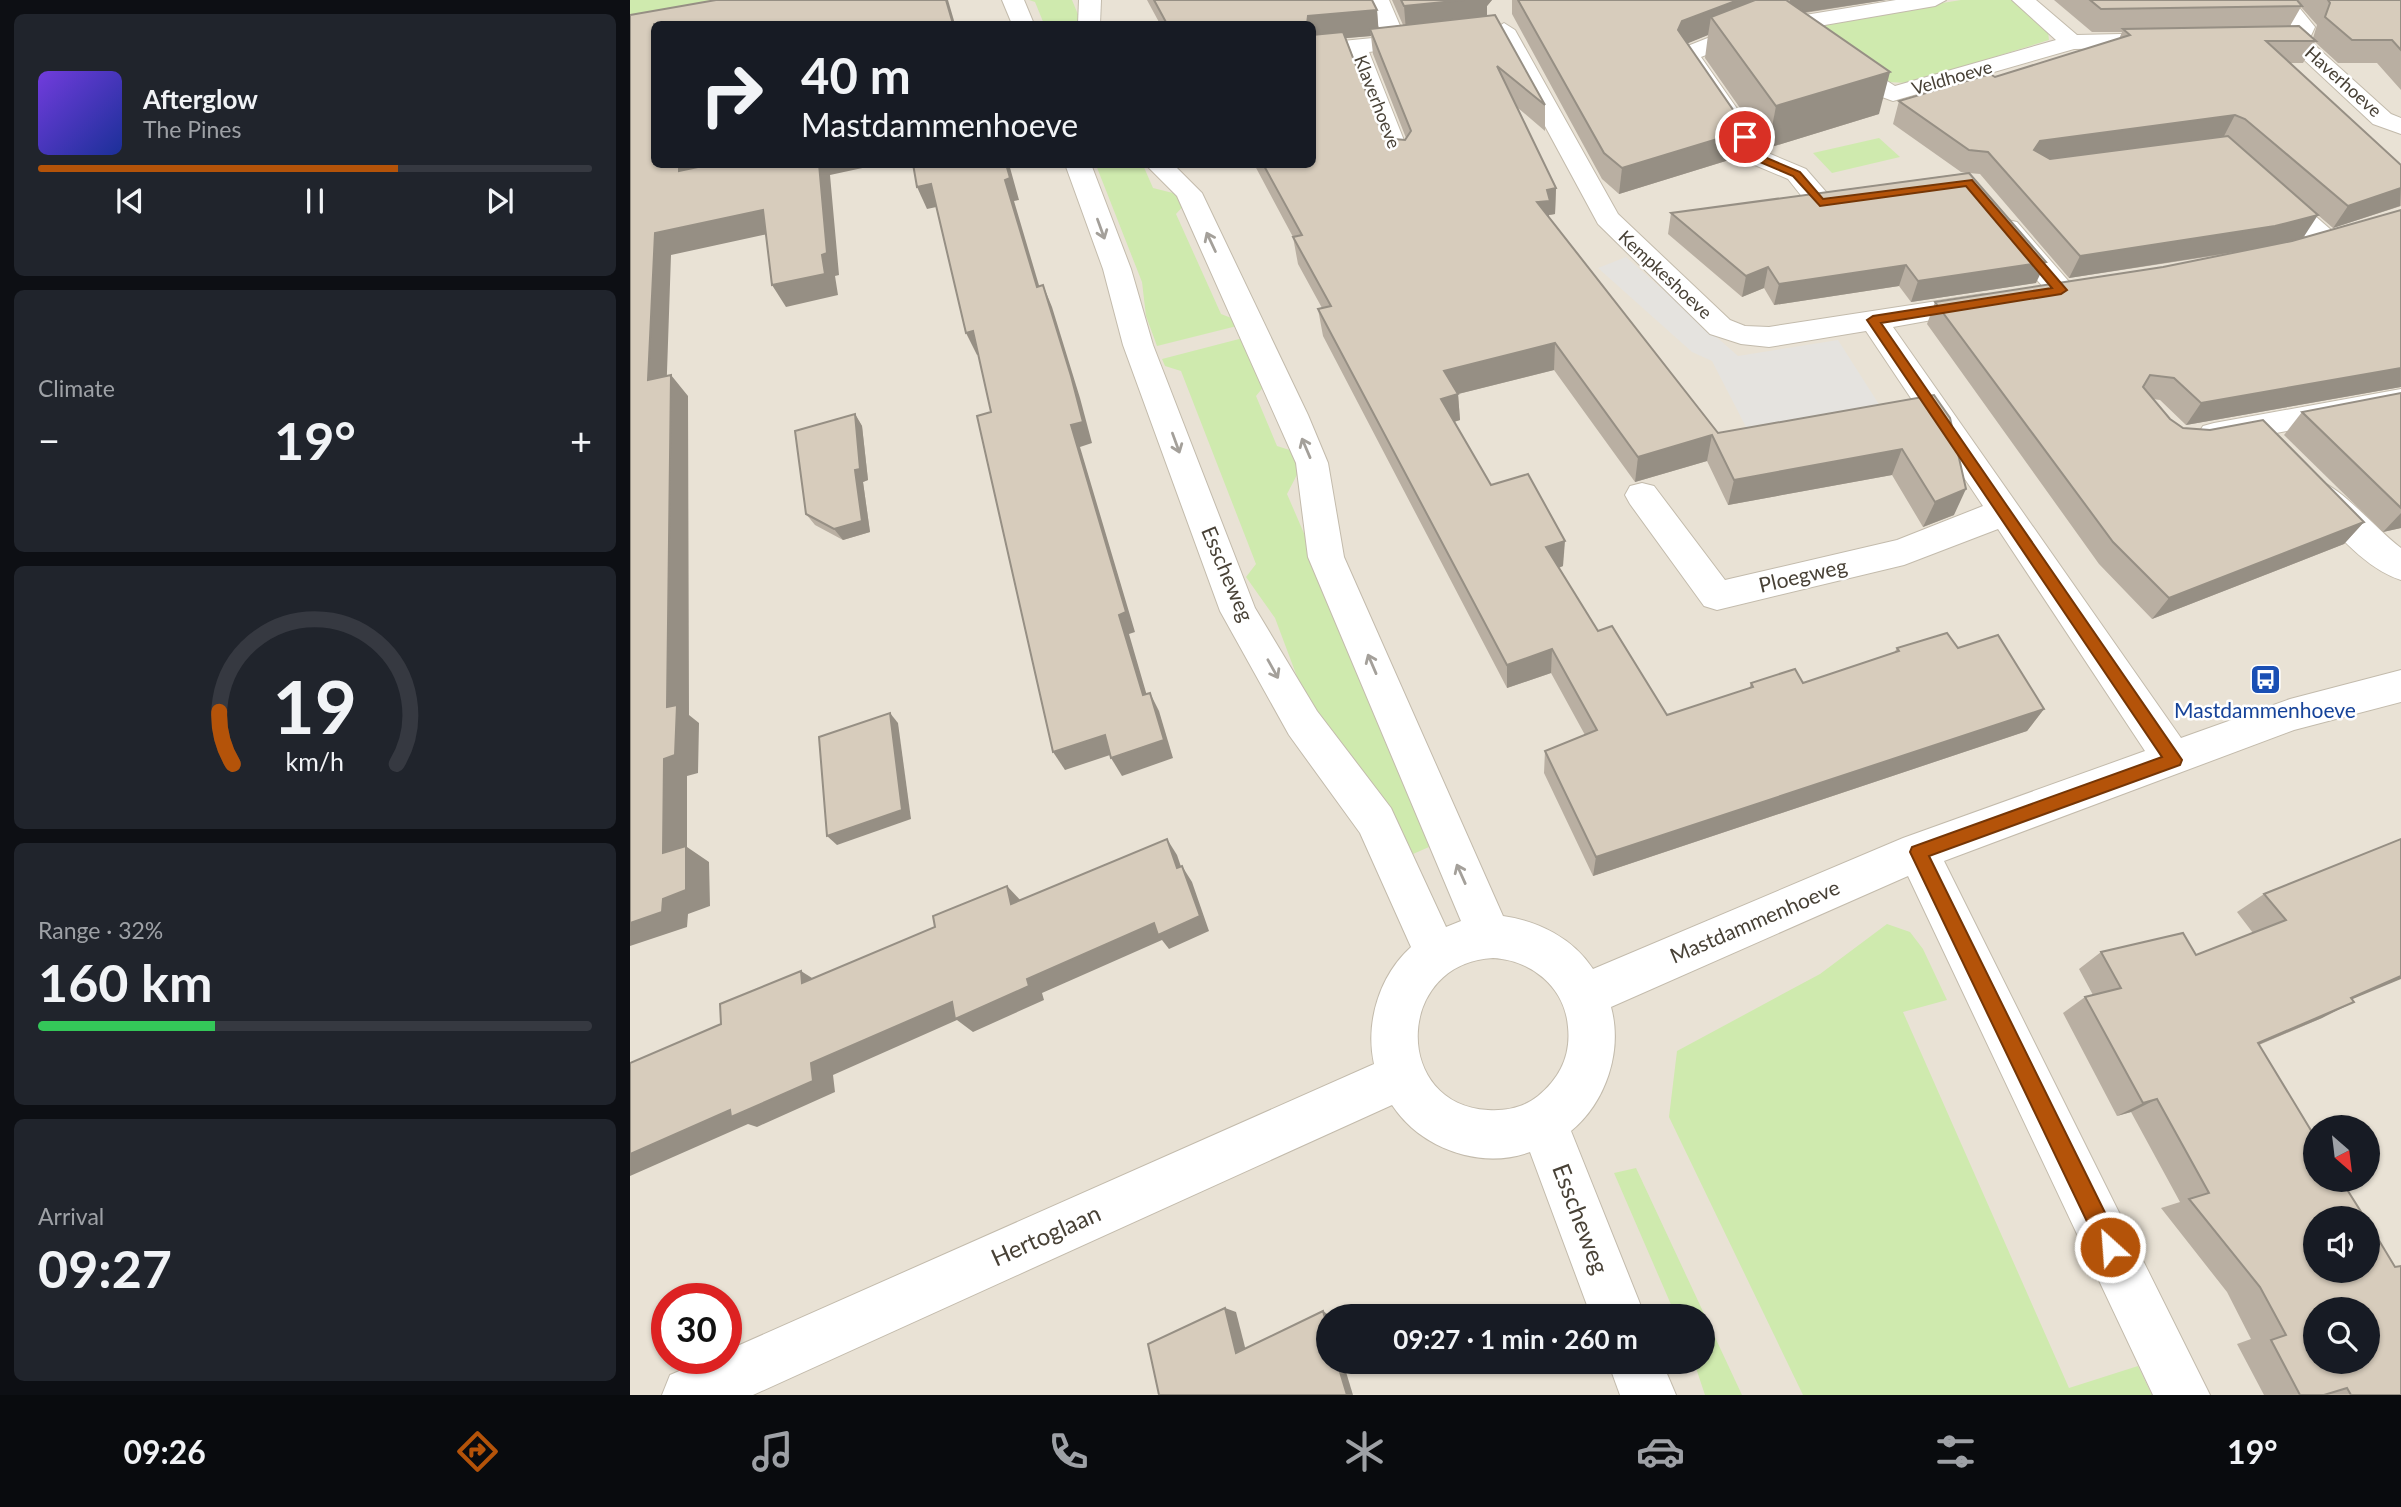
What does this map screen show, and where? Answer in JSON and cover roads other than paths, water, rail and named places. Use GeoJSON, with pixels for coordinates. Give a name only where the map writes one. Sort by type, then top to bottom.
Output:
{"type":"FeatureCollection","features":[{"type":"Feature","properties":{"kind":"street"},"geometry":{"type":"LineString","coordinates":[[1013,0],[1022,21]]}},
{"type":"Feature","properties":{"kind":"street"},"geometry":{"type":"LineString","coordinates":[[1088,21],[1090,0]]}},
{"type":"Feature","properties":{"kind":"street"},"geometry":{"type":"LineString","coordinates":[[1378,0],[1396,42]]}},
{"type":"Feature","properties":{"kind":"street","name":"Veldhoeve"},"geometry":{"type":"LineString","coordinates":[[1737,0],[1779,22],[1879,88],[1893,94],[2072,42],[2183,40]]}},
{"type":"Feature","properties":{"kind":"street"},"geometry":{"type":"LineString","coordinates":[[1888,193],[1820,202],[1797,174],[1759,158],[1688,54],[1779,22],[1936,0]]}},
{"type":"Feature","properties":{"kind":"street"},"geometry":{"type":"LineString","coordinates":[[2023,0],[2072,42]]}},
{"type":"Feature","properties":{"kind":"street","name":"Haverhoeve"},"geometry":{"type":"LineString","coordinates":[[2282,0],[2304,27],[2303,34],[2294,38],[2382,119],[2401,127]]}},
{"type":"Feature","properties":{"kind":"street","name":"Kempkeshoeve"},"geometry":{"type":"LineString","coordinates":[[1496,23],[1606,218],[1720,327],[1741,335],[1769,337],[2047,292],[1994,212]]}},
{"type":"Feature","properties":{"kind":"street"},"geometry":{"type":"LineString","coordinates":[[2266,39],[2294,38]]}},
{"type":"Feature","properties":{"kind":"street","name":"Klaverhoeve"},"geometry":{"type":"LineString","coordinates":[[1316,51],[1420,40]]}},
{"type":"Feature","properties":{"kind":"street","name":"Klaverhoeve"},"geometry":{"type":"LineString","coordinates":[[1356,46],[1398,158]]}},
{"type":"Feature","properties":{"kind":"street","name":"Esscheweg"},"geometry":{"type":"LineString","coordinates":[[1079,168],[1116,269],[1138,345],[1238,611],[1303,723],[1376,821],[1436,954]]}},
{"type":"Feature","properties":{"kind":"street"},"geometry":{"type":"LineString","coordinates":[[1161,168],[1189,194],[1292,415],[1312,463],[1326,557],[1489,936]]}},
{"type":"Feature","properties":{"kind":"street"},"geometry":{"type":"LineString","coordinates":[[2251,173],[2328,241]]}},
{"type":"Feature","properties":{"kind":"street"},"geometry":{"type":"LineString","coordinates":[[1873,320],[2174,760]]}},
{"type":"Feature","properties":{"kind":"street"},"geometry":{"type":"LineString","coordinates":[[2190,439],[2401,399]]}},
{"type":"Feature","properties":{"kind":"street"},"geometry":{"type":"LineString","coordinates":[[2254,427],[2364,540],[2401,567]]}},
{"type":"Feature","properties":{"kind":"street","name":"Ploegweg"},"geometry":{"type":"LineString","coordinates":[[1642,495],[1717,596],[1904,552],[1982,519],[2007,515]]}},
{"type":"Feature","properties":{"kind":"street","name":"Mastdammenhoeve"},"geometry":{"type":"LineString","coordinates":[[1585,995],[1918,852],[2174,760],[2290,715],[2401,686]]}},
{"type":"Feature","properties":{"kind":"street"},"geometry":{"type":"LineString","coordinates":[[1918,852],[2182,1395]]}},
{"type":"Feature","properties":{"kind":"street"},"geometry":{"type":"LineString","coordinates":[[1489,936],[1528,942],[1562,963],[1585,995],[1592,1032],[1592,1052],[1583,1079],[1566,1104],[1543,1123],[1503,1136],[1461,1132],[1425,1111],[1401,1077],[1393,1031],[1406,988],[1436,954],[1462,942],[1489,936]]}},
{"type":"Feature","properties":{"kind":"street","name":"Hertoglaan"},"geometry":{"type":"LineString","coordinates":[[690,1395],[1401,1077]]}},
{"type":"Feature","properties":{"kind":"street","name":"Esscheweg"},"geometry":{"type":"LineString","coordinates":[[1543,1123],[1613,1304]]}},
{"type":"Feature","properties":{"kind":"street"},"geometry":{"type":"LineString","coordinates":[[1640,1374],[1648,1395]]}},
{"type":"Feature","properties":{"kind":"place","name":"Mastdammenhoeve"},"geometry":{"type":"Point","coordinates":[2265,679]}}]}
